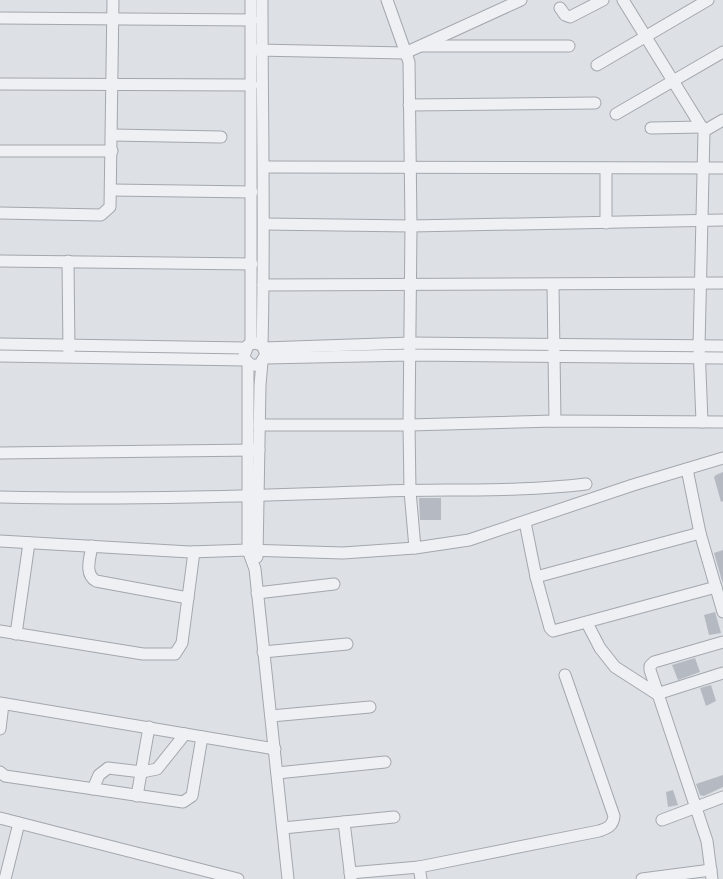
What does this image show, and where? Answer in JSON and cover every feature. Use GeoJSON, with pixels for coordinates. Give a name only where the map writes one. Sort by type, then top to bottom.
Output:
{"type":"FeatureCollection","features":[{"type":"Feature","properties":{"kind":"street"},"geometry":{"type":"LineString","coordinates":[[0,213],[100,215],[110,207],[112,190],[113,0]]}},
{"type":"Feature","properties":{"kind":"street"},"geometry":{"type":"LineString","coordinates":[[251,0],[257,50],[264,167],[263,285],[255,353],[253,550],[288,879]]}},
{"type":"Feature","properties":{"kind":"street"},"geometry":{"type":"LineString","coordinates":[[254,451],[259,425],[252,264],[252,85],[262,0]]}},
{"type":"Feature","properties":{"kind":"street"},"geometry":{"type":"LineString","coordinates":[[387,0],[404,53],[409,62],[411,226],[409,425],[410,491],[414,548]]}},
{"type":"Feature","properties":{"kind":"street"},"geometry":{"type":"LineString","coordinates":[[257,50],[404,53],[522,0]]}},
{"type":"Feature","properties":{"kind":"street"},"geometry":{"type":"LineString","coordinates":[[560,8],[565,15],[570,17],[603,0]]}},
{"type":"Feature","properties":{"kind":"street"},"geometry":{"type":"LineString","coordinates":[[623,0],[644,37],[703,129],[699,352],[702,422]]}},
{"type":"Feature","properties":{"kind":"street"},"geometry":{"type":"LineString","coordinates":[[597,65],[708,0]]}},
{"type":"Feature","properties":{"kind":"street"},"geometry":{"type":"LineString","coordinates":[[0,18],[252,20]]}},
{"type":"Feature","properties":{"kind":"street"},"geometry":{"type":"LineString","coordinates":[[419,46],[569,46]]}},
{"type":"Feature","properties":{"kind":"street"},"geometry":{"type":"LineString","coordinates":[[616,114],[723,52]]}},
{"type":"Feature","properties":{"kind":"street"},"geometry":{"type":"LineString","coordinates":[[0,84],[252,85]]}},
{"type":"Feature","properties":{"kind":"street"},"geometry":{"type":"LineString","coordinates":[[409,105],[595,103]]}},
{"type":"Feature","properties":{"kind":"street"},"geometry":{"type":"LineString","coordinates":[[650,128],[703,129],[723,120]]}},
{"type":"Feature","properties":{"kind":"street"},"geometry":{"type":"LineString","coordinates":[[112,136],[221,137]]}},
{"type":"Feature","properties":{"kind":"street"},"geometry":{"type":"LineString","coordinates":[[0,151],[112,151]]}},
{"type":"Feature","properties":{"kind":"street"},"geometry":{"type":"LineString","coordinates":[[264,167],[723,168]]}},
{"type":"Feature","properties":{"kind":"street"},"geometry":{"type":"LineString","coordinates":[[606,168],[606,223]]}},
{"type":"Feature","properties":{"kind":"street"},"geometry":{"type":"LineString","coordinates":[[112,190],[252,192]]}},
{"type":"Feature","properties":{"kind":"street"},"geometry":{"type":"LineString","coordinates":[[264,224],[411,226],[723,220]]}},
{"type":"Feature","properties":{"kind":"street"},"geometry":{"type":"LineString","coordinates":[[0,261],[252,264]]}},
{"type":"Feature","properties":{"kind":"street"},"geometry":{"type":"LineString","coordinates":[[68,262],[69,351]]}},
{"type":"Feature","properties":{"kind":"street"},"geometry":{"type":"LineString","coordinates":[[263,285],[723,283]]}},
{"type":"Feature","properties":{"kind":"street"},"geometry":{"type":"LineString","coordinates":[[553,285],[555,421]]}},
{"type":"Feature","properties":{"kind":"street"},"geometry":{"type":"LineString","coordinates":[[0,344],[69,351]]}},
{"type":"Feature","properties":{"kind":"street"},"geometry":{"type":"LineString","coordinates":[[699,352],[723,346]]}},
{"type":"Feature","properties":{"kind":"street"},"geometry":{"type":"LineString","coordinates":[[0,356],[69,351],[255,353],[410,349],[699,352],[723,358]]}},
{"type":"Feature","properties":{"kind":"street"},"geometry":{"type":"LineString","coordinates":[[259,425],[409,425],[555,421],[723,422]]}},
{"type":"Feature","properties":{"kind":"street"},"geometry":{"type":"LineString","coordinates":[[0,453],[254,451]]}},
{"type":"Feature","properties":{"kind":"street"},"geometry":{"type":"LineString","coordinates":[[0,541],[194,552],[253,550],[343,553],[414,548],[469,540],[633,485],[723,458]]}},
{"type":"Feature","properties":{"kind":"street"},"geometry":{"type":"LineString","coordinates":[[687,469],[700,533],[723,612]]}},
{"type":"Feature","properties":{"kind":"street"},"geometry":{"type":"LineString","coordinates":[[0,497],[111,499],[410,491],[507,491],[586,484]]}},
{"type":"Feature","properties":{"kind":"street"},"geometry":{"type":"LineString","coordinates":[[525,522],[536,577],[550,628],[553,631],[716,587]]}},
{"type":"Feature","properties":{"kind":"street"},"geometry":{"type":"LineString","coordinates":[[536,577],[700,533]]}},
{"type":"Feature","properties":{"kind":"street"},"geometry":{"type":"LineString","coordinates":[[16,634],[29,542]]}},
{"type":"Feature","properties":{"kind":"street"},"geometry":{"type":"LineString","coordinates":[[92,546],[89,572],[91,578],[96,581],[188,598]]}},
{"type":"Feature","properties":{"kind":"street"},"geometry":{"type":"LineString","coordinates":[[0,632],[143,654],[175,654],[182,643],[194,552]]}},
{"type":"Feature","properties":{"kind":"street"},"geometry":{"type":"LineString","coordinates":[[257,593],[334,584]]}},
{"type":"Feature","properties":{"kind":"street"},"geometry":{"type":"LineString","coordinates":[[587,623],[600,648],[615,667],[657,694]]}},
{"type":"Feature","properties":{"kind":"street"},"geometry":{"type":"LineString","coordinates":[[642,879],[712,874],[707,841],[657,694],[650,666],[654,662],[723,642]]}},
{"type":"Feature","properties":{"kind":"street"},"geometry":{"type":"LineString","coordinates":[[263,652],[347,644]]}},
{"type":"Feature","properties":{"kind":"street"},"geometry":{"type":"LineString","coordinates":[[657,694],[723,673]]}},
{"type":"Feature","properties":{"kind":"street"},"geometry":{"type":"LineString","coordinates":[[344,822],[350,876],[419,867],[599,831],[609,827],[613,822],[614,816],[565,675]]}},
{"type":"Feature","properties":{"kind":"street"},"geometry":{"type":"LineString","coordinates":[[0,729],[2,704],[275,749]]}},
{"type":"Feature","properties":{"kind":"street"},"geometry":{"type":"LineString","coordinates":[[271,716],[370,707]]}},
{"type":"Feature","properties":{"kind":"street"},"geometry":{"type":"LineString","coordinates":[[137,796],[148,727]]}},
{"type":"Feature","properties":{"kind":"street"},"geometry":{"type":"LineString","coordinates":[[93,789],[98,775],[108,768],[142,772],[153,771],[162,765],[185,734]]}},
{"type":"Feature","properties":{"kind":"street"},"geometry":{"type":"LineString","coordinates":[[0,772],[5,776],[176,802],[189,799],[192,796],[202,737]]}},
{"type":"Feature","properties":{"kind":"street"},"geometry":{"type":"LineString","coordinates":[[278,773],[386,762]]}},
{"type":"Feature","properties":{"kind":"street"},"geometry":{"type":"LineString","coordinates":[[662,820],[723,797]]}},
{"type":"Feature","properties":{"kind":"street"},"geometry":{"type":"LineString","coordinates":[[283,828],[394,817]]}},
{"type":"Feature","properties":{"kind":"street"},"geometry":{"type":"LineString","coordinates":[[0,818],[238,879]]}},
{"type":"Feature","properties":{"kind":"street"},"geometry":{"type":"LineString","coordinates":[[5,879],[19,823]]}},
{"type":"Feature","properties":{"kind":"street"},"geometry":{"type":"LineString","coordinates":[[419,867],[421,879]]}},
{"type":"Feature","properties":{"kind":"building"},"geometry":{"type":"Polygon","coordinates":[[[723,472],[723,501],[721,502],[714,477],[723,472]]]}},
{"type":"Feature","properties":{"kind":"building"},"geometry":{"type":"Polygon","coordinates":[[[419,498],[441,498],[441,520],[420,520],[419,498]]]}},
{"type":"Feature","properties":{"kind":"building"},"geometry":{"type":"Polygon","coordinates":[[[723,550],[723,584],[714,553],[723,550]]]}},
{"type":"Feature","properties":{"kind":"building"},"geometry":{"type":"Polygon","coordinates":[[[715,612],[721,633],[709,635],[704,615],[715,612]]]}},
{"type":"Feature","properties":{"kind":"building"},"geometry":{"type":"Polygon","coordinates":[[[695,658],[700,672],[678,680],[672,665],[695,658]]]}},
{"type":"Feature","properties":{"kind":"building"},"geometry":{"type":"Polygon","coordinates":[[[711,685],[716,701],[706,706],[700,688],[711,685]]]}},
{"type":"Feature","properties":{"kind":"building"},"geometry":{"type":"Polygon","coordinates":[[[723,775],[723,787],[704,796],[700,795],[696,784],[723,775]]]}},
{"type":"Feature","properties":{"kind":"building"},"geometry":{"type":"Polygon","coordinates":[[[673,790],[678,805],[668,807],[666,792],[673,790]]]}}]}
